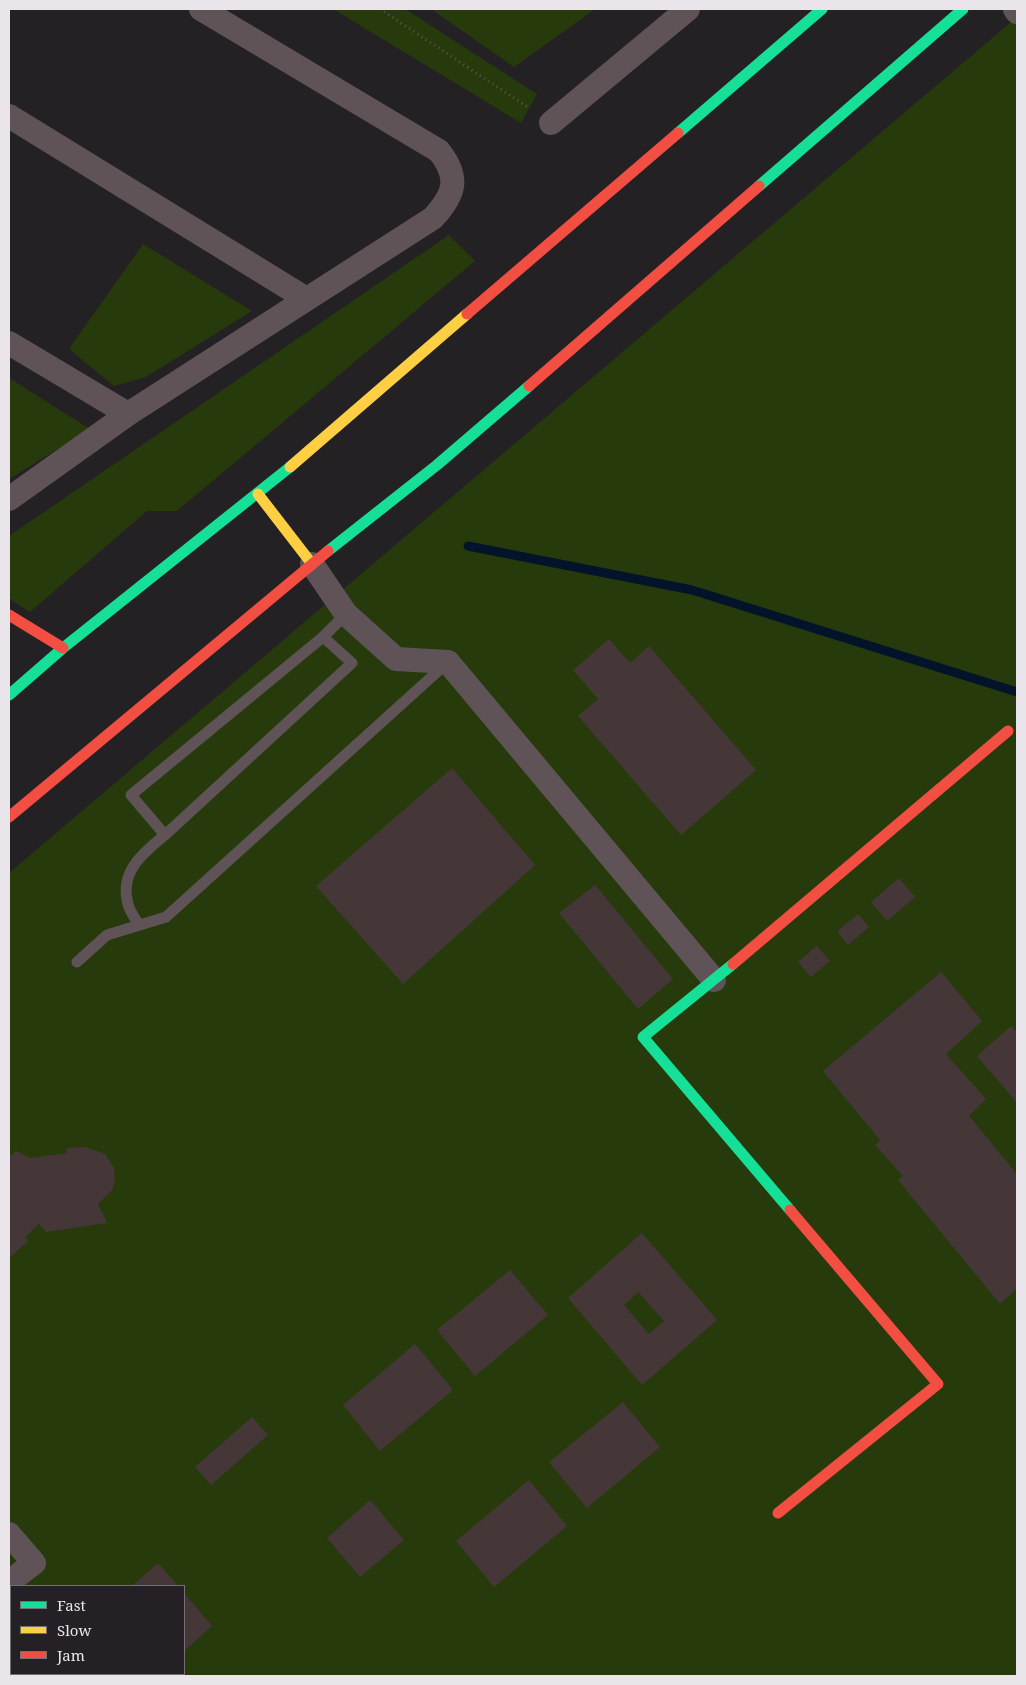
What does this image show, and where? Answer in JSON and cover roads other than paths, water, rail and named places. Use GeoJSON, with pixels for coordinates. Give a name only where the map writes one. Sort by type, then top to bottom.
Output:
{"type":"FeatureCollection","features":[{"type":"Feature","properties":{"kind":"main road"},"geometry":{"type":"LineString","coordinates":[[10,692],[258,494],[822,9]]}},
{"type":"Feature","properties":{"kind":"main road"},"geometry":{"type":"LineString","coordinates":[[9,817],[312,564],[437,465],[963,9]]}},
{"type":"Feature","properties":{"kind":"main road"},"geometry":{"type":"LineString","coordinates":[[258,494],[312,564]]}},
{"type":"Feature","properties":{"kind":"main road"},"geometry":{"type":"LineString","coordinates":[[9,615],[63,648]]}},
{"type":"Feature","properties":{"kind":"main road"},"geometry":{"type":"LineString","coordinates":[[778,1514],[938,1384],[643,1037],[714,980],[1008,731]]}},
{"type":"Feature","properties":{"kind":"street"},"geometry":{"type":"LineString","coordinates":[[9,499],[128,414],[433,218],[446,204],[454,183],[449,164],[439,151],[201,9]]}},
{"type":"Feature","properties":{"kind":"street"},"geometry":{"type":"LineString","coordinates":[[551,123],[688,9]]}},
{"type":"Feature","properties":{"kind":"street"},"geometry":{"type":"LineString","coordinates":[[9,116],[306,298]]}},
{"type":"Feature","properties":{"kind":"street"},"geometry":{"type":"LineString","coordinates":[[9,343],[128,414]]}},
{"type":"Feature","properties":{"kind":"street"},"geometry":{"type":"LineString","coordinates":[[312,564],[346,614],[396,659],[448,662],[714,980]]}},
{"type":"Feature","properties":{"kind":"street"},"geometry":{"type":"LineString","coordinates":[[9,1534],[34,1563],[9,1582]]}},
{"type":"Feature","properties":{"kind":"lane"},"geometry":{"type":"LineString","coordinates":[[165,835],[131,795],[323,636],[346,614]]}},
{"type":"Feature","properties":{"kind":"lane"},"geometry":{"type":"LineString","coordinates":[[139,925],[128,905],[127,889],[130,872],[140,855],[165,835],[352,663],[323,636]]}},
{"type":"Feature","properties":{"kind":"lane"},"geometry":{"type":"LineString","coordinates":[[77,962],[107,935],[166,917],[448,662]]}},
{"type":"Feature","properties":{"kind":"waterway"},"geometry":{"type":"LineString","coordinates":[[468,546],[692,590],[1017,692]]}}]}
